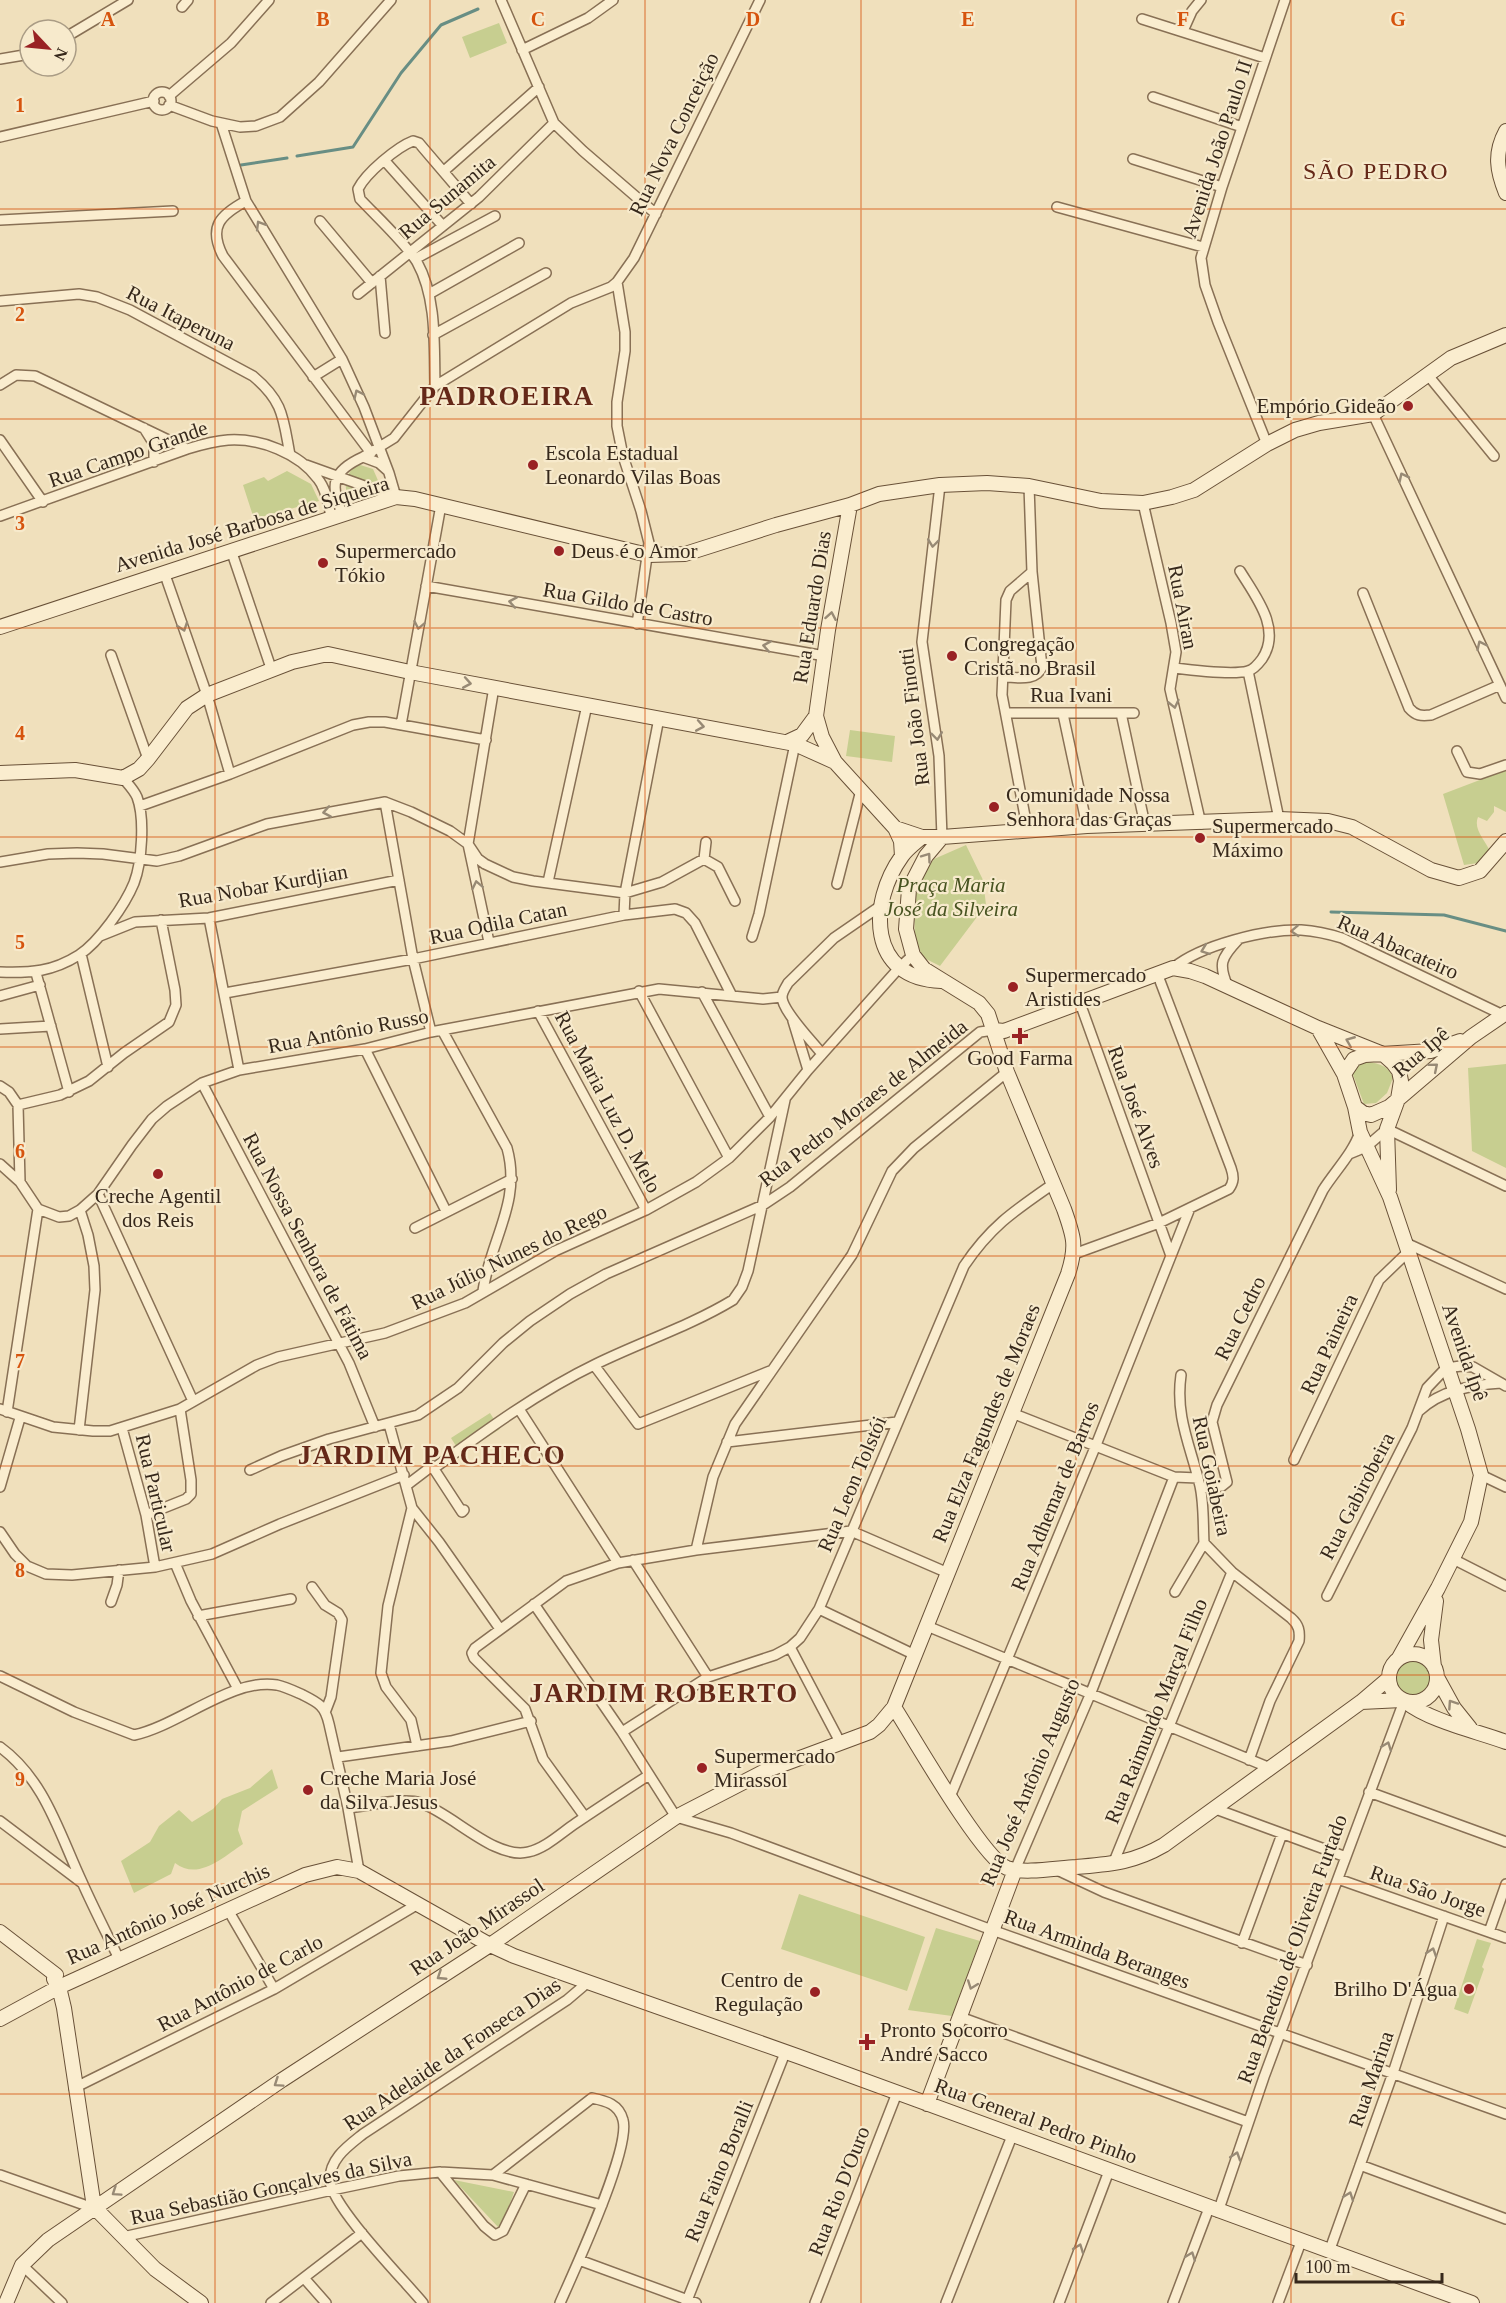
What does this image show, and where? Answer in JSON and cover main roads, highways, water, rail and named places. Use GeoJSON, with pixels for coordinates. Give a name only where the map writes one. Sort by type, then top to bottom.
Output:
{"type":"FeatureCollection","features":[{"type":"Feature","properties":{"kind":"waterway"},"geometry":{"type":"LineString","coordinates":[[297,156],[353,147],[401,73],[441,25],[478,9]]}},
{"type":"Feature","properties":{"kind":"waterway"},"geometry":{"type":"LineString","coordinates":[[241,165],[287,158]]}},
{"type":"Feature","properties":{"kind":"waterway"},"geometry":{"type":"LineString","coordinates":[[1331,912],[1444,915],[1506,931]]}},
{"type":"Feature","properties":{"kind":"place","name":"Empório Gideão"},"geometry":{"type":"Point","coordinates":[1408,406]}},
{"type":"Feature","properties":{"kind":"place","name":"Escola Estadual Leonardo Vilas Boas"},"geometry":{"type":"Point","coordinates":[533,465]}},
{"type":"Feature","properties":{"kind":"place","name":"Deus é o Amor"},"geometry":{"type":"Point","coordinates":[559,551]}},
{"type":"Feature","properties":{"kind":"place","name":"Supermercado Tókio"},"geometry":{"type":"Point","coordinates":[323,563]}},
{"type":"Feature","properties":{"kind":"place","name":"Congregação Cristã no Brasil"},"geometry":{"type":"Point","coordinates":[952,656]}},
{"type":"Feature","properties":{"kind":"place","name":"Comunidade Nossa Senhora das Graças"},"geometry":{"type":"Point","coordinates":[994,807]}},
{"type":"Feature","properties":{"kind":"place","name":"Supermercado Máximo"},"geometry":{"type":"Point","coordinates":[1200,838]}},
{"type":"Feature","properties":{"kind":"place","name":"Supermercado Aristides"},"geometry":{"type":"Point","coordinates":[1013,987]}},
{"type":"Feature","properties":{"kind":"place","name":"Good Farma"},"geometry":{"type":"Point","coordinates":[1020,1036]}},
{"type":"Feature","properties":{"kind":"place","name":"Creche Agentil dos Reis"},"geometry":{"type":"Point","coordinates":[158,1174]}},
{"type":"Feature","properties":{"kind":"place","name":"Supermercado Mirassol"},"geometry":{"type":"Point","coordinates":[702,1768]}},
{"type":"Feature","properties":{"kind":"place","name":"Creche Maria José da Silva Jesus"},"geometry":{"type":"Point","coordinates":[308,1790]}},
{"type":"Feature","properties":{"kind":"place","name":"Brilho D'Água"},"geometry":{"type":"Point","coordinates":[1469,1989]}},
{"type":"Feature","properties":{"kind":"place","name":"Centro de Regulação"},"geometry":{"type":"Point","coordinates":[815,1992]}},
{"type":"Feature","properties":{"kind":"place","name":"Pronto Socorro André Sacco"},"geometry":{"type":"Point","coordinates":[867,2042]}},
{"type":"Feature","properties":{"kind":"district","name":"SÃO PEDRO"},"geometry":{"type":"Point","coordinates":[1376,171]}},
{"type":"Feature","properties":{"kind":"district","name":"PADROEIRA"},"geometry":{"type":"Point","coordinates":[507,396]}},
{"type":"Feature","properties":{"kind":"district","name":"JARDIM PACHECO"},"geometry":{"type":"Point","coordinates":[432,1455]}},
{"type":"Feature","properties":{"kind":"district","name":"JARDIM ROBERTO"},"geometry":{"type":"Point","coordinates":[664,1693]}},
{"type":"Feature","properties":{"kind":"park label","name":"Praça Maria José da Silveira"},"geometry":{"type":"Point","coordinates":[951,897]}}]}
